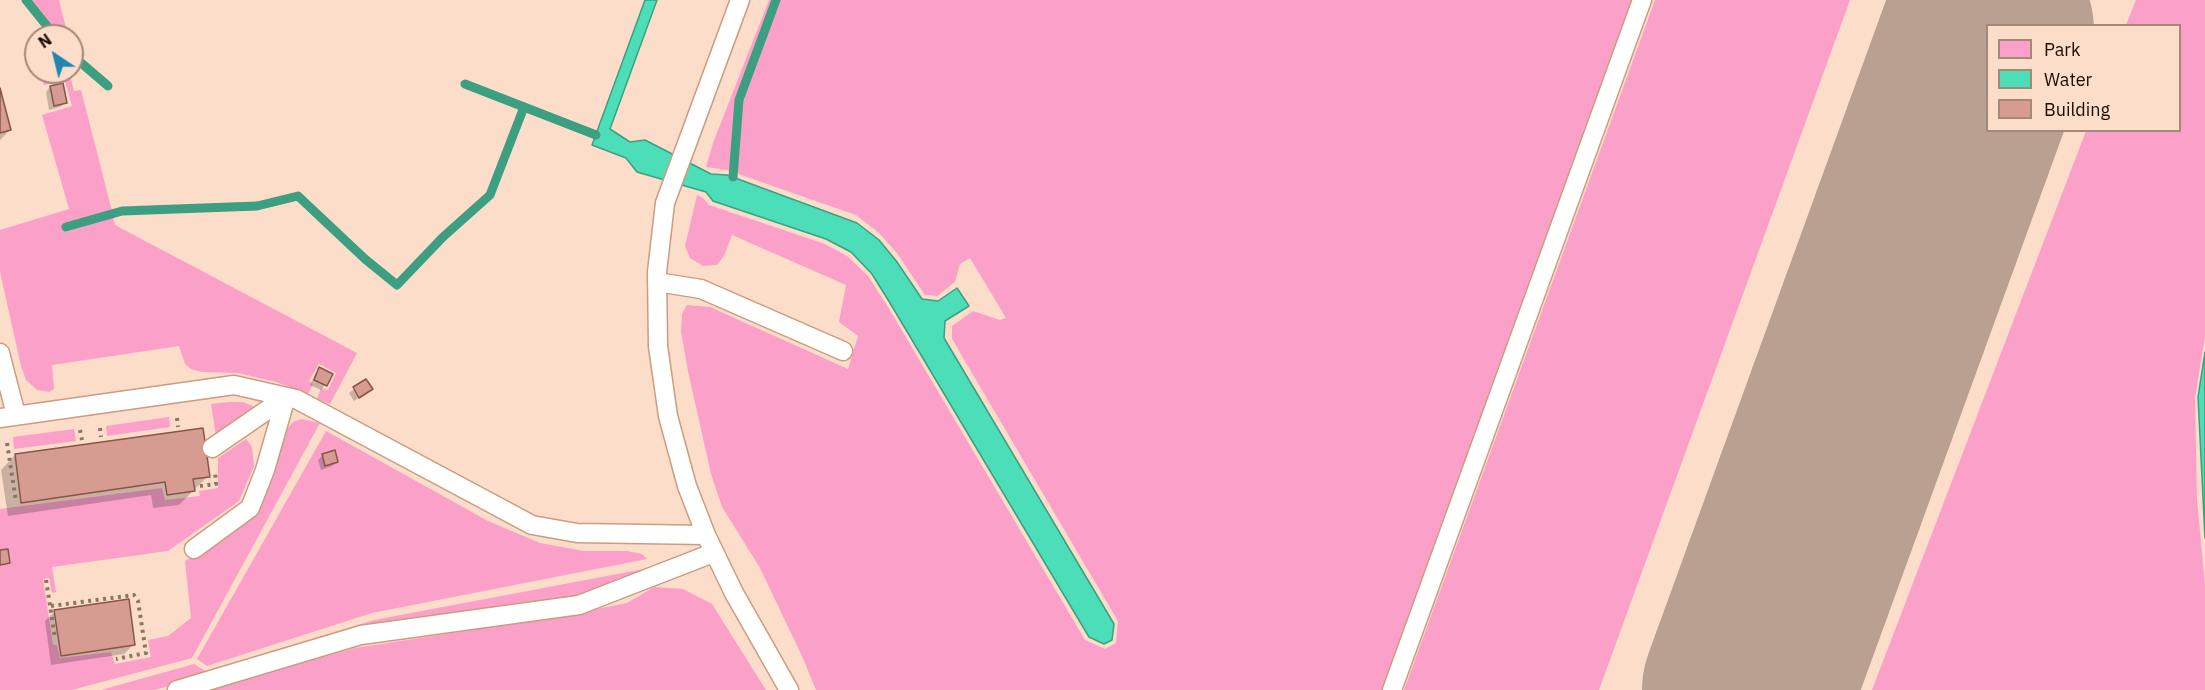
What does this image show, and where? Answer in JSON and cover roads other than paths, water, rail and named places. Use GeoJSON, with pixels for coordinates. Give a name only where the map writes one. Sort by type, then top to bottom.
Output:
{"type":"FeatureCollection","features":[{"type":"Feature","properties":{"kind":"lane"},"geometry":{"type":"LineString","coordinates":[[740,0],[665,203],[657,282],[658,346],[668,416],[687,486],[714,553],[789,690]]}},
{"type":"Feature","properties":{"kind":"lane"},"geometry":{"type":"LineString","coordinates":[[1392,690],[1642,0]]}},
{"type":"Feature","properties":{"kind":"lane"},"geometry":{"type":"LineString","coordinates":[[657,282],[701,289],[843,351]]}},
{"type":"Feature","properties":{"kind":"lane"},"geometry":{"type":"LineString","coordinates":[[0,353],[7,422],[234,385],[296,399],[532,525],[577,533],[706,535]]}},
{"type":"Feature","properties":{"kind":"lane"},"geometry":{"type":"LineString","coordinates":[[212,448],[286,397]]}},
{"type":"Feature","properties":{"kind":"lane"},"geometry":{"type":"LineString","coordinates":[[194,549],[250,508],[265,470],[286,397]]}},
{"type":"Feature","properties":{"kind":"lane"},"geometry":{"type":"LineString","coordinates":[[177,690],[361,635],[579,605],[714,553]]}},
{"type":"Feature","properties":{"kind":"water"},"geometry":{"type":"Polygon","coordinates":[[[645,0],[657,0],[610,129],[630,142],[645,140],[711,174],[727,175],[857,223],[879,240],[922,299],[938,301],[957,288],[969,306],[945,321],[944,338],[1114,624],[1112,640],[1104,644],[1089,637],[890,303],[872,274],[851,252],[826,239],[713,201],[706,192],[637,172],[626,158],[592,145],[645,0]]]}},
{"type":"Feature","properties":{"kind":"water"},"geometry":{"type":"Polygon","coordinates":[[[2205,352],[2205,538],[2198,397],[2205,352]]]}},
{"type":"Feature","properties":{"kind":"waterway"},"geometry":{"type":"LineString","coordinates":[[26,0],[45,24]]}},
{"type":"Feature","properties":{"kind":"waterway"},"geometry":{"type":"LineString","coordinates":[[733,177],[739,100],[776,0]]}},
{"type":"Feature","properties":{"kind":"waterway"},"geometry":{"type":"LineString","coordinates":[[84,65],[108,86]]}},
{"type":"Feature","properties":{"kind":"waterway"},"geometry":{"type":"LineString","coordinates":[[465,84],[596,135]]}},
{"type":"Feature","properties":{"kind":"waterway"},"geometry":{"type":"LineString","coordinates":[[66,227],[122,211],[257,206],[298,196],[365,259],[397,285],[443,237],[490,195],[524,107]]}}]}
